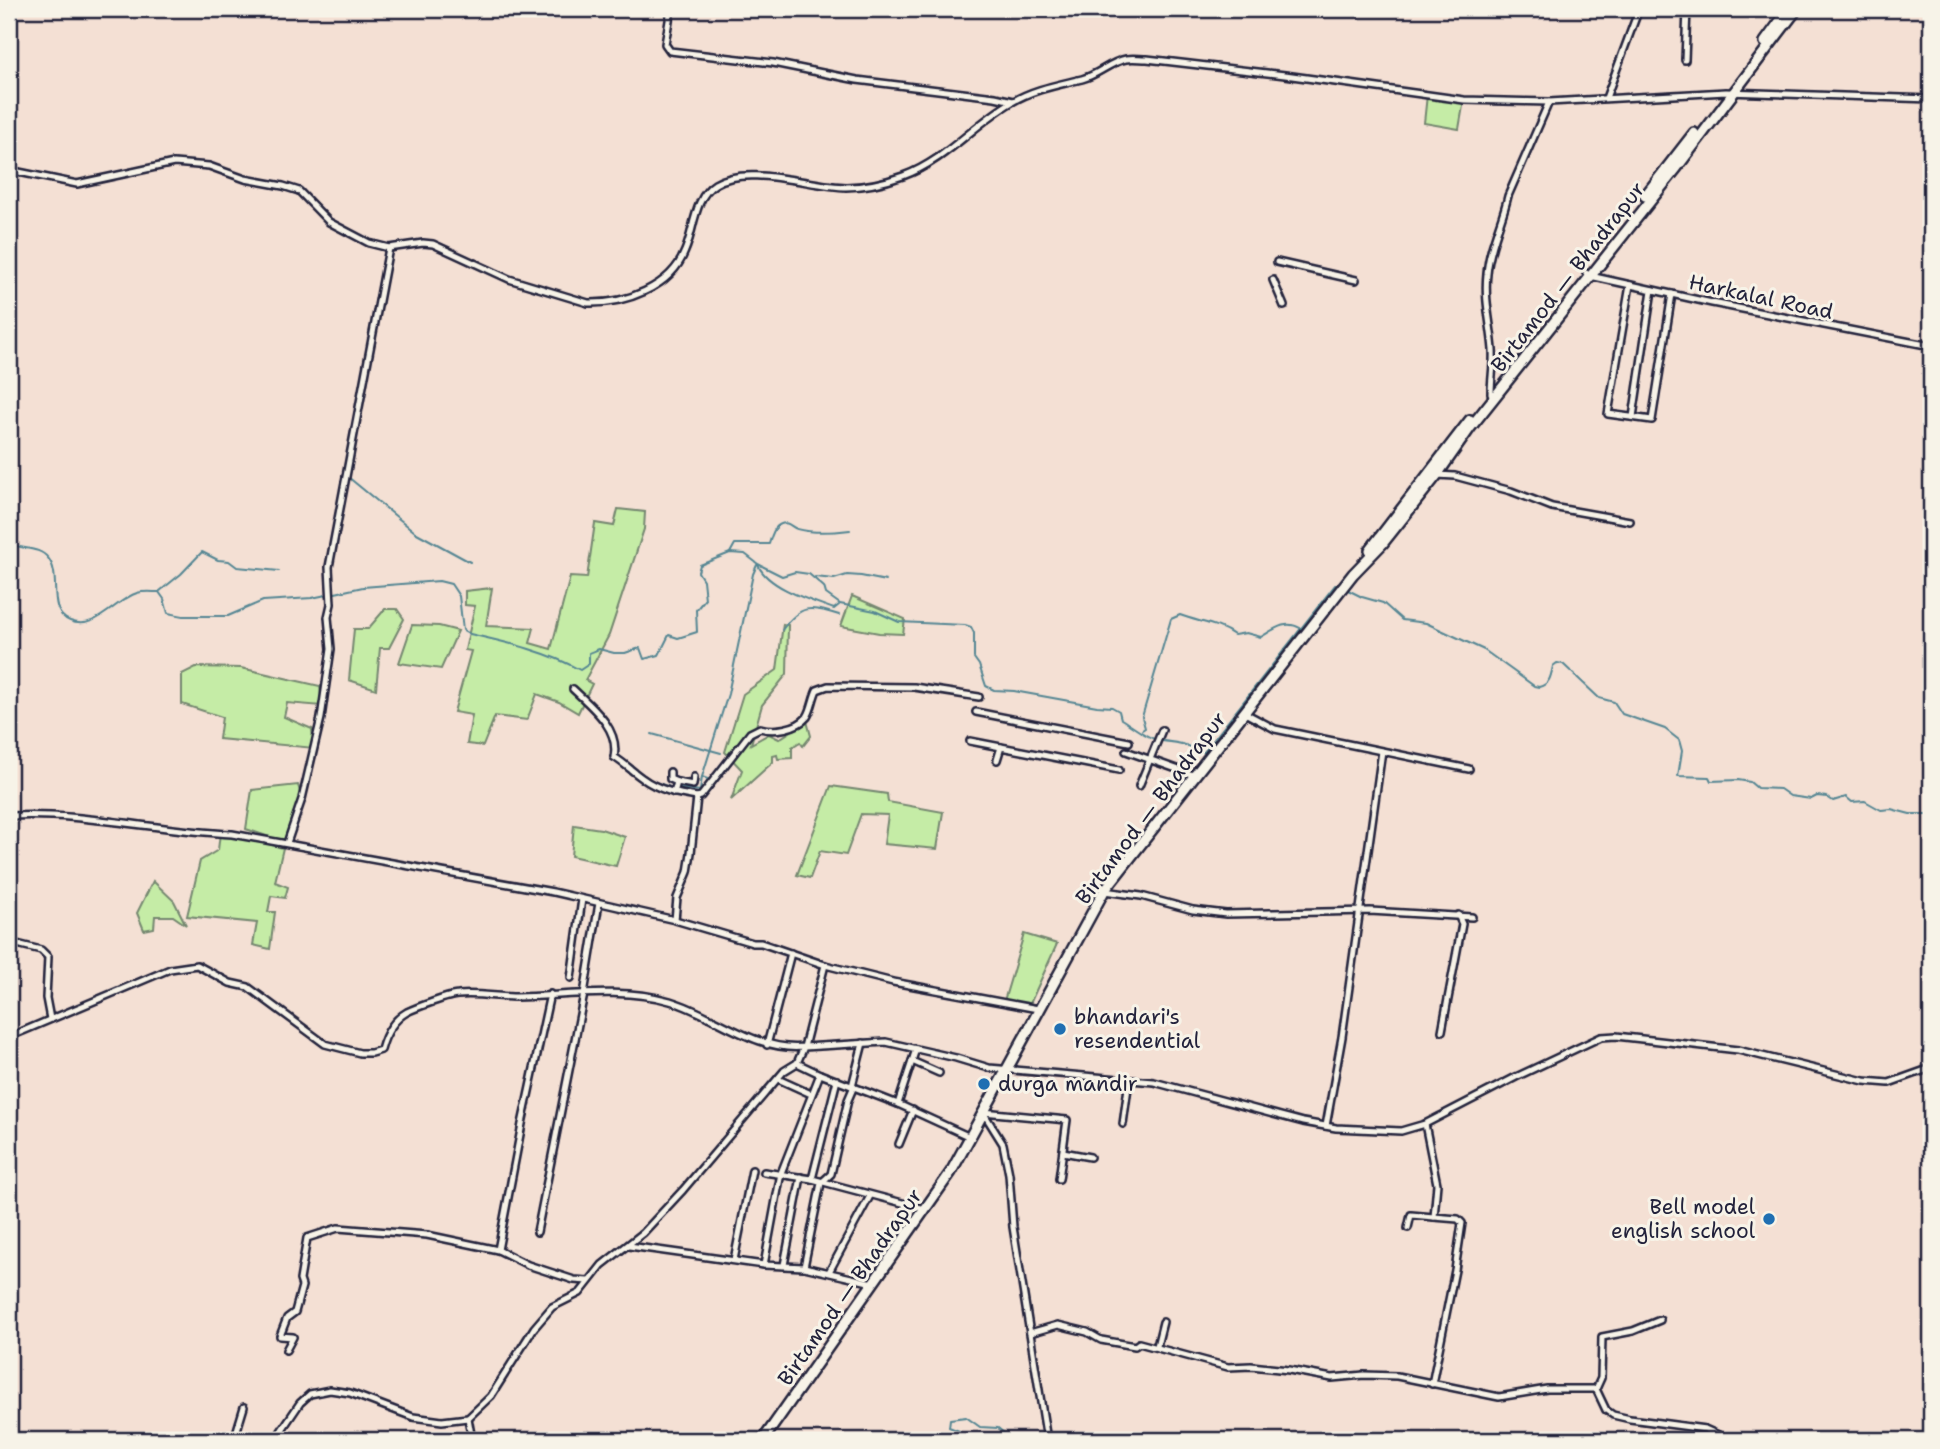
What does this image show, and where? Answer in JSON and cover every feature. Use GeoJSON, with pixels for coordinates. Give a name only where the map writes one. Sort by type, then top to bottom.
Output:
{"type":"FeatureCollection","features":[{"type":"Feature","properties":{"kind":"main road","name":"Birtamod — Bhadrapur"},"geometry":{"type":"LineString","coordinates":[[1362,564],[1375,542],[1493,396],[1637,210],[1675,170],[1789,9]]}},
{"type":"Feature","properties":{"kind":"main road","name":"Birtamod — Bhadrapur"},"geometry":{"type":"LineString","coordinates":[[1729,92],[1797,9]]}},
{"type":"Feature","properties":{"kind":"main road","name":"Birtamod — Bhadrapur"},"geometry":{"type":"LineString","coordinates":[[763,1440],[925,1209],[970,1138],[1104,891],[1343,587],[1383,543],[1437,475],[1493,396]]}},
{"type":"Feature","properties":{"kind":"street"},"geometry":{"type":"LineString","coordinates":[[671,9],[665,44],[670,51],[773,63],[857,80],[1013,101]]}},
{"type":"Feature","properties":{"kind":"street"},"geometry":{"type":"LineString","coordinates":[[1606,98],[1639,9]]}},
{"type":"Feature","properties":{"kind":"street"},"geometry":{"type":"LineString","coordinates":[[1685,60],[1687,9]]}},
{"type":"Feature","properties":{"kind":"street"},"geometry":{"type":"LineString","coordinates":[[9,170],[78,184],[174,163],[209,166],[245,179],[299,191],[329,222],[369,243],[388,248],[433,244],[509,279],[588,303],[601,304],[632,297],[664,278],[678,264],[685,253],[701,202],[715,184],[746,177],[780,177],[848,187],[904,176],[950,149],[1013,101],[1049,86],[1084,79],[1126,59],[1298,76],[1464,100],[1549,102],[1729,92],[1931,99]]}},
{"type":"Feature","properties":{"kind":"street"},"geometry":{"type":"LineString","coordinates":[[1493,396],[1493,350],[1485,291],[1491,246],[1507,206],[1507,196],[1549,102]]}},
{"type":"Feature","properties":{"kind":"street"},"geometry":{"type":"LineString","coordinates":[[287,843],[302,799],[321,718],[331,649],[328,617],[329,567],[388,248]]}},
{"type":"Feature","properties":{"kind":"street"},"geometry":{"type":"LineString","coordinates":[[1277,262],[1356,280]]}},
{"type":"Feature","properties":{"kind":"street","name":"Harkalal Road"},"geometry":{"type":"LineString","coordinates":[[1588,274],[1672,295],[1931,346]]}},
{"type":"Feature","properties":{"kind":"street"},"geometry":{"type":"LineString","coordinates":[[1273,279],[1284,306]]}},
{"type":"Feature","properties":{"kind":"street"},"geometry":{"type":"LineString","coordinates":[[1630,285],[1608,414],[1652,420],[1672,295]]}},
{"type":"Feature","properties":{"kind":"street"},"geometry":{"type":"LineString","coordinates":[[1633,417],[1651,290]]}},
{"type":"Feature","properties":{"kind":"street"},"geometry":{"type":"LineString","coordinates":[[1437,475],[1454,476],[1511,491],[1552,507],[1630,521]]}},
{"type":"Feature","properties":{"kind":"street"},"geometry":{"type":"LineString","coordinates":[[1930,542],[1931,522]]}},
{"type":"Feature","properties":{"kind":"street"},"geometry":{"type":"LineString","coordinates":[[573,689],[615,737],[614,757],[630,766],[642,779],[674,793],[696,797],[701,796],[750,733],[760,728],[773,732],[802,721],[809,715],[817,690],[828,686],[914,687],[979,696]]}},
{"type":"Feature","properties":{"kind":"street"},"geometry":{"type":"LineString","coordinates":[[976,712],[1129,742]]}},
{"type":"Feature","properties":{"kind":"street"},"geometry":{"type":"LineString","coordinates":[[1245,713],[1275,729],[1469,769]]}},
{"type":"Feature","properties":{"kind":"street"},"geometry":{"type":"LineString","coordinates":[[1139,786],[1161,730]]}},
{"type":"Feature","properties":{"kind":"street"},"geometry":{"type":"LineString","coordinates":[[970,741],[1119,770]]}},
{"type":"Feature","properties":{"kind":"street"},"geometry":{"type":"LineString","coordinates":[[997,760],[1001,747]]}},
{"type":"Feature","properties":{"kind":"street"},"geometry":{"type":"LineString","coordinates":[[1126,751],[1196,776]]}},
{"type":"Feature","properties":{"kind":"street"},"geometry":{"type":"LineString","coordinates":[[1326,1126],[1342,1037],[1382,751]]}},
{"type":"Feature","properties":{"kind":"street"},"geometry":{"type":"LineString","coordinates":[[670,772],[670,779],[677,782],[693,785],[694,777]]}},
{"type":"Feature","properties":{"kind":"street"},"geometry":{"type":"LineString","coordinates":[[674,793],[677,782]]}},
{"type":"Feature","properties":{"kind":"street"},"geometry":{"type":"LineString","coordinates":[[675,920],[677,898],[688,872],[696,797]]}},
{"type":"Feature","properties":{"kind":"street"},"geometry":{"type":"LineString","coordinates":[[9,816],[122,821],[287,843],[583,899],[675,920],[825,965],[893,982],[1038,1009]]}},
{"type":"Feature","properties":{"kind":"street"},"geometry":{"type":"LineString","coordinates":[[1104,891],[1141,896],[1194,910],[1226,915],[1358,912],[1472,916]]}},
{"type":"Feature","properties":{"kind":"street"},"geometry":{"type":"LineString","coordinates":[[571,978],[583,899]]}},
{"type":"Feature","properties":{"kind":"street"},"geometry":{"type":"LineString","coordinates":[[537,1232],[584,994],[599,903]]}},
{"type":"Feature","properties":{"kind":"street"},"geometry":{"type":"LineString","coordinates":[[1442,1031],[1462,924],[1458,915]]}},
{"type":"Feature","properties":{"kind":"street"},"geometry":{"type":"LineString","coordinates":[[9,942],[41,950],[48,957],[46,998],[50,1019]]}},
{"type":"Feature","properties":{"kind":"street"},"geometry":{"type":"LineString","coordinates":[[767,1045],[791,953]]}},
{"type":"Feature","properties":{"kind":"street"},"geometry":{"type":"LineString","coordinates":[[9,1037],[170,969],[197,965],[230,983],[248,987],[325,1044],[360,1053],[381,1050],[385,1035],[407,1012],[456,995],[627,995],[670,1002],[767,1045],[786,1049],[886,1042],[1006,1070],[1154,1082],[1326,1126],[1401,1131],[1425,1124],[1601,1037],[1616,1036],[1738,1050],[1864,1081],[1889,1083],[1931,1068]]}},
{"type":"Feature","properties":{"kind":"street"},"geometry":{"type":"LineString","coordinates":[[275,1440],[300,1403],[310,1394],[330,1390],[350,1393],[422,1418],[442,1421],[468,1418],[491,1396],[534,1328],[552,1307],[580,1293],[602,1265],[643,1234],[789,1066],[797,1063],[804,1047],[825,965]]}},
{"type":"Feature","properties":{"kind":"street"},"geometry":{"type":"LineString","coordinates":[[498,1250],[550,994]]}},
{"type":"Feature","properties":{"kind":"street"},"geometry":{"type":"LineString","coordinates":[[804,1267],[821,1183],[831,1174],[863,1043]]}},
{"type":"Feature","properties":{"kind":"street"},"geometry":{"type":"LineString","coordinates":[[898,1104],[916,1049]]}},
{"type":"Feature","properties":{"kind":"street"},"geometry":{"type":"LineString","coordinates":[[912,1061],[939,1073]]}},
{"type":"Feature","properties":{"kind":"street"},"geometry":{"type":"LineString","coordinates":[[797,1063],[913,1110],[970,1138]]}},
{"type":"Feature","properties":{"kind":"street"},"geometry":{"type":"LineString","coordinates":[[764,1265],[781,1173],[820,1074]]}},
{"type":"Feature","properties":{"kind":"street"},"geometry":{"type":"LineString","coordinates":[[778,1079],[811,1094]]}},
{"type":"Feature","properties":{"kind":"street"},"geometry":{"type":"LineString","coordinates":[[812,1179],[837,1080]]}},
{"type":"Feature","properties":{"kind":"street"},"geometry":{"type":"LineString","coordinates":[[1123,1124],[1129,1080]]}},
{"type":"Feature","properties":{"kind":"street"},"geometry":{"type":"LineString","coordinates":[[899,1144],[913,1110]]}},
{"type":"Feature","properties":{"kind":"street"},"geometry":{"type":"LineString","coordinates":[[983,1112],[1067,1120],[1059,1179]]}},
{"type":"Feature","properties":{"kind":"street"},"geometry":{"type":"LineString","coordinates":[[983,1112],[1003,1144],[1009,1174],[1013,1227],[1047,1440]]}},
{"type":"Feature","properties":{"kind":"street"},"geometry":{"type":"LineString","coordinates":[[1425,1124],[1437,1184],[1434,1217]]}},
{"type":"Feature","properties":{"kind":"street"},"geometry":{"type":"LineString","coordinates":[[1063,1152],[1090,1157]]}},
{"type":"Feature","properties":{"kind":"street"},"geometry":{"type":"LineString","coordinates":[[734,1260],[752,1170]]}},
{"type":"Feature","properties":{"kind":"street"},"geometry":{"type":"LineString","coordinates":[[764,1172],[812,1179],[925,1209]]}},
{"type":"Feature","properties":{"kind":"street"},"geometry":{"type":"LineString","coordinates":[[784,1265],[801,1177]]}},
{"type":"Feature","properties":{"kind":"street"},"geometry":{"type":"LineString","coordinates":[[829,1272],[870,1196]]}},
{"type":"Feature","properties":{"kind":"street"},"geometry":{"type":"LineString","coordinates":[[1408,1228],[1411,1215],[1458,1219],[1462,1223],[1432,1384]]}},
{"type":"Feature","properties":{"kind":"street"},"geometry":{"type":"LineString","coordinates":[[286,1350],[293,1337],[280,1336],[287,1318],[295,1312],[302,1286],[300,1280],[307,1238],[338,1227],[427,1235],[498,1250],[528,1265],[574,1280],[588,1281]]}},
{"type":"Feature","properties":{"kind":"street"},"geometry":{"type":"LineString","coordinates":[[628,1246],[764,1265],[804,1267],[873,1283]]}},
{"type":"Feature","properties":{"kind":"street"},"geometry":{"type":"LineString","coordinates":[[1660,1320],[1633,1331],[1602,1337],[1601,1378],[1596,1389],[1606,1410],[1630,1419],[1705,1429],[1730,1440]]}},
{"type":"Feature","properties":{"kind":"street"},"geometry":{"type":"LineString","coordinates":[[1157,1346],[1163,1322]]}},
{"type":"Feature","properties":{"kind":"street"},"geometry":{"type":"LineString","coordinates":[[1030,1333],[1058,1325],[1087,1332],[1101,1340],[1117,1344],[1157,1346],[1173,1353],[1228,1367],[1251,1366],[1289,1370],[1332,1378],[1397,1376],[1499,1396],[1547,1389],[1596,1389]]}},
{"type":"Feature","properties":{"kind":"street"},"geometry":{"type":"LineString","coordinates":[[234,1440],[244,1407]]}},
{"type":"Feature","properties":{"kind":"street"},"geometry":{"type":"LineString","coordinates":[[468,1418],[472,1440]]}},
{"type":"Feature","properties":{"kind":"green space"},"geometry":{"type":"Polygon","coordinates":[[[1427,95],[1464,100],[1459,129],[1424,123],[1427,95]]]}},
{"type":"Feature","properties":{"kind":"green space"},"geometry":{"type":"Polygon","coordinates":[[[618,509],[645,512],[644,529],[609,635],[585,680],[592,684],[578,713],[537,694],[527,720],[495,716],[483,746],[467,744],[472,715],[454,712],[471,651],[465,650],[475,606],[465,605],[465,591],[492,588],[486,626],[534,628],[530,643],[551,649],[570,577],[587,578],[595,523],[614,526],[618,509]]]}},
{"type":"Feature","properties":{"kind":"green space"},"geometry":{"type":"Polygon","coordinates":[[[852,596],[905,619],[903,634],[841,626],[852,596]]]}},
{"type":"Feature","properties":{"kind":"green space"},"geometry":{"type":"Polygon","coordinates":[[[385,609],[397,609],[404,619],[389,648],[380,648],[376,689],[349,680],[354,629],[368,629],[385,609]]]}},
{"type":"Feature","properties":{"kind":"green space"},"geometry":{"type":"Polygon","coordinates":[[[783,624],[788,625],[787,674],[762,705],[751,744],[769,734],[779,739],[807,721],[811,736],[803,746],[800,742],[792,747],[792,758],[778,759],[777,755],[773,756],[773,762],[731,800],[742,770],[725,752],[743,694],[777,670],[783,624]]]}},
{"type":"Feature","properties":{"kind":"green space"},"geometry":{"type":"Polygon","coordinates":[[[412,625],[439,626],[458,631],[441,669],[399,663],[412,625]]]}},
{"type":"Feature","properties":{"kind":"green space"},"geometry":{"type":"Polygon","coordinates":[[[196,667],[241,668],[320,686],[322,706],[287,703],[284,717],[312,729],[314,748],[219,739],[222,717],[182,704],[182,674],[196,667]]]}},
{"type":"Feature","properties":{"kind":"green space"},"geometry":{"type":"Polygon","coordinates":[[[298,785],[302,799],[287,843],[246,829],[252,790],[298,785]]]}},
{"type":"Feature","properties":{"kind":"green space"},"geometry":{"type":"Polygon","coordinates":[[[831,786],[887,794],[888,802],[943,812],[937,849],[884,844],[888,815],[861,814],[846,855],[820,851],[810,878],[797,875],[831,786]]]}},
{"type":"Feature","properties":{"kind":"green space"},"geometry":{"type":"Polygon","coordinates":[[[574,825],[601,829],[625,837],[616,866],[571,856],[574,825]]]}},
{"type":"Feature","properties":{"kind":"green space"},"geometry":{"type":"Polygon","coordinates":[[[220,833],[283,848],[275,882],[288,887],[285,898],[271,896],[268,912],[275,912],[270,949],[253,945],[257,923],[187,916],[200,861],[218,850],[220,833]]]}},
{"type":"Feature","properties":{"kind":"green space"},"geometry":{"type":"Polygon","coordinates":[[[153,881],[174,901],[186,925],[173,916],[155,916],[154,928],[144,930],[137,913],[153,881]]]}},
{"type":"Feature","properties":{"kind":"green space"},"geometry":{"type":"Polygon","coordinates":[[[1024,934],[1057,944],[1029,1006],[1004,1001],[1024,934]]]}},
{"type":"Feature","properties":{"kind":"waterway"},"geometry":{"type":"LineString","coordinates":[[348,477],[415,532],[470,562]]}},
{"type":"Feature","properties":{"kind":"waterway"},"geometry":{"type":"LineString","coordinates":[[730,553],[735,544],[769,544],[774,530],[783,523],[809,531],[850,530]]}},
{"type":"Feature","properties":{"kind":"waterway"},"geometry":{"type":"LineString","coordinates":[[9,543],[35,550],[48,558],[54,574],[58,609],[62,616],[70,621],[79,623],[96,619],[129,597],[142,592],[159,592],[168,613],[183,616],[228,616],[263,601],[312,598],[363,587],[439,581],[451,584],[459,596],[463,630],[541,653],[580,670],[589,664],[589,653],[599,649],[625,653],[640,648],[644,659],[659,655],[669,635],[678,638],[697,632],[696,610],[705,599],[703,580],[698,572],[700,565],[730,553],[745,554],[782,576],[795,572],[809,574],[824,587],[826,594],[840,604],[875,611],[899,622],[971,627],[974,633],[974,658],[986,686],[994,690],[1112,707],[1119,711],[1121,719],[1147,736],[1184,744],[1204,752],[1335,585],[1341,586]]}},
{"type":"Feature","properties":{"kind":"waterway"},"geometry":{"type":"LineString","coordinates":[[160,591],[202,552],[218,560],[229,561],[237,567],[279,571]]}},
{"type":"Feature","properties":{"kind":"waterway"},"geometry":{"type":"LineString","coordinates":[[702,777],[728,694],[757,565]]}},
{"type":"Feature","properties":{"kind":"waterway"},"geometry":{"type":"LineString","coordinates":[[758,565],[771,580],[791,593],[834,609],[839,605]]}},
{"type":"Feature","properties":{"kind":"waterway"},"geometry":{"type":"LineString","coordinates":[[815,577],[834,579],[847,575],[886,581]]}},
{"type":"Feature","properties":{"kind":"waterway"},"geometry":{"type":"LineString","coordinates":[[1346,589],[1383,603],[1402,620],[1426,623],[1484,650],[1534,686],[1546,684],[1553,666],[1557,663],[1563,664],[1599,698],[1614,702],[1622,714],[1665,729],[1679,740],[1682,751],[1678,776],[1709,777],[1711,781],[1738,780],[1750,782],[1757,788],[1780,789],[1790,796],[1811,799],[1817,796],[1827,797],[1833,801],[1846,797],[1852,802],[1865,801],[1881,810],[1931,814]]}},
{"type":"Feature","properties":{"kind":"waterway"},"geometry":{"type":"LineString","coordinates":[[782,630],[794,616],[806,609],[839,615]]}},
{"type":"Feature","properties":{"kind":"waterway"},"geometry":{"type":"LineString","coordinates":[[1142,730],[1145,728],[1142,717],[1171,619],[1180,615],[1234,635],[1246,633],[1261,637],[1285,625],[1300,628]]}},
{"type":"Feature","properties":{"kind":"waterway"},"geometry":{"type":"LineString","coordinates":[[652,734],[721,753]]}},
{"type":"Feature","properties":{"kind":"waterway"},"geometry":{"type":"LineString","coordinates":[[627,763],[636,770]]}},
{"type":"Feature","properties":{"kind":"waterway"},"geometry":{"type":"LineString","coordinates":[[679,788],[700,791],[702,777],[710,780]]}},
{"type":"Feature","properties":{"kind":"waterway"},"geometry":{"type":"LineString","coordinates":[[652,781],[673,788]]}},
{"type":"Feature","properties":{"kind":"waterway"},"geometry":{"type":"LineString","coordinates":[[964,1440],[959,1431],[949,1427],[950,1419],[966,1417],[980,1427],[998,1428],[1012,1440]]}},
{"type":"Feature","properties":{"kind":"place","name":"bhandari's resendential"},"geometry":{"type":"Point","coordinates":[1060,1029]}},
{"type":"Feature","properties":{"kind":"place","name":"durga mandir"},"geometry":{"type":"Point","coordinates":[984,1084]}},
{"type":"Feature","properties":{"kind":"place","name":"Bell model english school"},"geometry":{"type":"Point","coordinates":[1769,1219]}}]}
